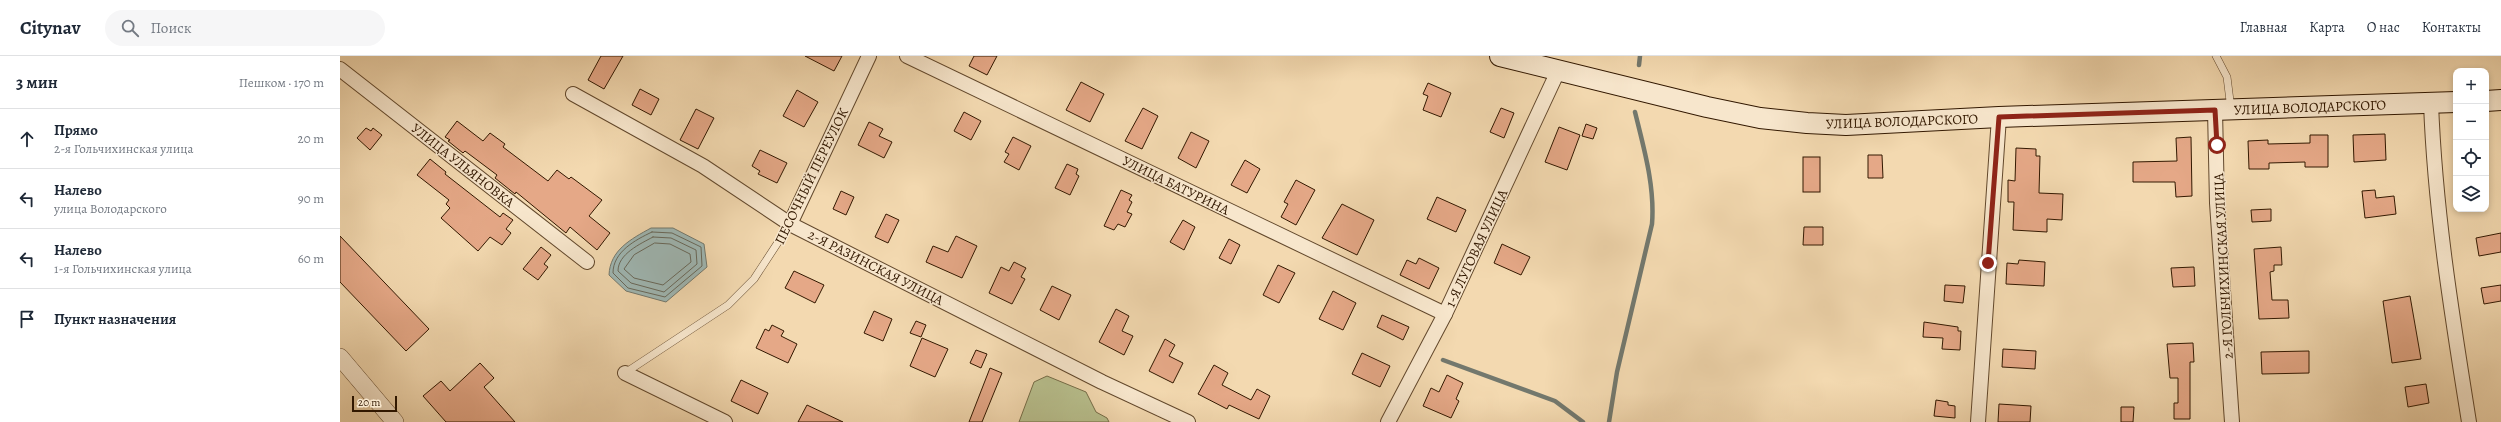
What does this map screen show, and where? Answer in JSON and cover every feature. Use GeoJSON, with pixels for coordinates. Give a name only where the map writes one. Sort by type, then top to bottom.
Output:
{"type":"FeatureCollection","features":[{"type":"Feature","properties":{"kind":"main road","name":"УЛИЦА ВОЛОДАРСКОГО"},"geometry":{"type":"LineString","coordinates":[[1500,56],[1730,112],[1760,118],[1806,124],[1846,125],[1999,117],[2453,102]]}},
{"type":"Feature","properties":{"kind":"main road"},"geometry":{"type":"LineString","coordinates":[[2489,101],[2501,100]]}},
{"type":"Feature","properties":{"kind":"street","name":"ПЕСОЧНЫЙ ПЕРЕУЛОК"},"geometry":{"type":"LineString","coordinates":[[790,224],[869,56]]}},
{"type":"Feature","properties":{"kind":"street","name":"УЛИЦА БАТУРИНА"},"geometry":{"type":"LineString","coordinates":[[907,56],[1445,314]]}},
{"type":"Feature","properties":{"kind":"street","name":"УЛИЦА УЛЬЯНОВКА"},"geometry":{"type":"LineString","coordinates":[[340,69],[587,262]]}},
{"type":"Feature","properties":{"kind":"street","name":"1-Я ЛУГОВАЯ УЛИЦА"},"geometry":{"type":"LineString","coordinates":[[1388,422],[1445,314],[1558,71]]}},
{"type":"Feature","properties":{"kind":"street","name":"2-Я РАЗИНСКАЯ УЛИЦА"},"geometry":{"type":"LineString","coordinates":[[574,94],[703,166],[790,224],[1102,382],[1188,422]]}},
{"type":"Feature","properties":{"kind":"street"},"geometry":{"type":"LineString","coordinates":[[2431,104],[2433,156],[2450,310],[2469,422]]}},
{"type":"Feature","properties":{"kind":"street","name":"2-Я ГОЛЬЧИХИНСКАЯ УЛИЦА"},"geometry":{"type":"LineString","coordinates":[[2223,110],[2217,203],[2232,422]]}},
{"type":"Feature","properties":{"kind":"street"},"geometry":{"type":"LineString","coordinates":[[1978,422],[1999,117]]}},
{"type":"Feature","properties":{"kind":"street"},"geometry":{"type":"LineString","coordinates":[[340,356],[395,422]]}},
{"type":"Feature","properties":{"kind":"street"},"geometry":{"type":"LineString","coordinates":[[625,373],[725,422]]}},
{"type":"Feature","properties":{"kind":"lane"},"geometry":{"type":"LineString","coordinates":[[2216,56],[2227,77],[2223,110]]}},
{"type":"Feature","properties":{"kind":"lane","name":"ПЕСОЧНЫЙ ПЕРЕУЛОК"},"geometry":{"type":"LineString","coordinates":[[625,373],[728,305],[754,279],[790,224]]}},
{"type":"Feature","properties":{"kind":"green space"},"geometry":{"type":"Polygon","coordinates":[[[1047,376],[1086,392],[1096,412],[1107,418],[1109,422],[1019,422],[1034,382],[1047,376]]]}},
{"type":"Feature","properties":{"kind":"water"},"geometry":{"type":"Polygon","coordinates":[[[651,228],[673,228],[704,244],[707,267],[666,302],[626,291],[609,275],[610,266],[617,252],[636,236],[651,228]]]}},
{"type":"Feature","properties":{"kind":"building"},"geometry":{"type":"Polygon","coordinates":[[[601,56],[623,56],[604,89],[588,80],[601,56]]]}},
{"type":"Feature","properties":{"kind":"building"},"geometry":{"type":"Polygon","coordinates":[[[805,56],[842,56],[834,71],[805,56]]]}},
{"type":"Feature","properties":{"kind":"building"},"geometry":{"type":"Polygon","coordinates":[[[974,56],[997,56],[987,75],[969,66],[974,56]]]}},
{"type":"Feature","properties":{"kind":"building"},"geometry":{"type":"Polygon","coordinates":[[[1081,82],[1104,94],[1090,122],[1066,110],[1081,82]]]}},
{"type":"Feature","properties":{"kind":"building"},"geometry":{"type":"Polygon","coordinates":[[[1428,83],[1451,93],[1441,117],[1423,110],[1428,96],[1423,94],[1428,83]]]}},
{"type":"Feature","properties":{"kind":"building"},"geometry":{"type":"Polygon","coordinates":[[[640,89],[659,99],[651,115],[632,105],[640,89]]]}},
{"type":"Feature","properties":{"kind":"building"},"geometry":{"type":"Polygon","coordinates":[[[797,90],[818,102],[804,127],[783,116],[797,90]]]}},
{"type":"Feature","properties":{"kind":"building"},"geometry":{"type":"Polygon","coordinates":[[[1143,108],[1158,116],[1142,149],[1125,141],[1143,108]]]}},
{"type":"Feature","properties":{"kind":"building"},"geometry":{"type":"Polygon","coordinates":[[[1501,108],[1514,113],[1504,138],[1490,132],[1501,108]]]}},
{"type":"Feature","properties":{"kind":"building"},"geometry":{"type":"Polygon","coordinates":[[[696,109],[714,118],[698,149],[680,140],[696,109]]]}},
{"type":"Feature","properties":{"kind":"building"},"geometry":{"type":"Polygon","coordinates":[[[964,112],[981,121],[971,140],[954,131],[964,112]]]}},
{"type":"Feature","properties":{"kind":"building"},"geometry":{"type":"Polygon","coordinates":[[[457,121],[483,141],[490,133],[505,144],[503,147],[548,181],[557,170],[569,179],[571,177],[602,200],[589,216],[610,233],[597,250],[570,227],[566,233],[516,192],[515,194],[495,178],[497,175],[465,151],[463,153],[448,141],[450,140],[445,137],[457,121]]]}},
{"type":"Feature","properties":{"kind":"building"},"geometry":{"type":"Polygon","coordinates":[[[869,122],[883,129],[879,136],[892,142],[884,158],[858,145],[869,122]]]}},
{"type":"Feature","properties":{"kind":"building"},"geometry":{"type":"Polygon","coordinates":[[[1586,124],[1597,128],[1593,139],[1582,136],[1586,124]]]}},
{"type":"Feature","properties":{"kind":"building"},"geometry":{"type":"Polygon","coordinates":[[[1559,127],[1580,135],[1567,170],[1545,162],[1559,127]]]}},
{"type":"Feature","properties":{"kind":"building"},"geometry":{"type":"Polygon","coordinates":[[[366,128],[371,131],[373,128],[382,135],[370,150],[357,138],[366,128]]]}},
{"type":"Feature","properties":{"kind":"building"},"geometry":{"type":"Polygon","coordinates":[[[1191,132],[1209,141],[1196,168],[1178,158],[1191,132]]]}},
{"type":"Feature","properties":{"kind":"building"},"geometry":{"type":"Polygon","coordinates":[[[2385,134],[2386,160],[2354,162],[2353,135],[2385,134]]]}},
{"type":"Feature","properties":{"kind":"building"},"geometry":{"type":"Polygon","coordinates":[[[2310,135],[2328,135],[2328,167],[2305,167],[2305,162],[2269,163],[2269,169],[2249,169],[2248,141],[2268,140],[2268,144],[2310,143],[2310,135]]]}},
{"type":"Feature","properties":{"kind":"building"},"geometry":{"type":"Polygon","coordinates":[[[1013,137],[1031,146],[1019,170],[1004,162],[1009,154],[1005,152],[1013,137]]]}},
{"type":"Feature","properties":{"kind":"building"},"geometry":{"type":"Polygon","coordinates":[[[2191,137],[2192,196],[2176,197],[2175,182],[2133,182],[2133,162],[2177,161],[2176,138],[2191,137]]]}},
{"type":"Feature","properties":{"kind":"building"},"geometry":{"type":"Polygon","coordinates":[[[2016,148],[2036,149],[2036,156],[2040,156],[2039,193],[2063,194],[2062,220],[2047,219],[2047,232],[2013,230],[2014,202],[2008,202],[2008,180],[2015,181],[2016,148]]]}},
{"type":"Feature","properties":{"kind":"building"},"geometry":{"type":"Polygon","coordinates":[[[760,150],[787,163],[777,183],[758,174],[760,171],[752,166],[760,150]]]}},
{"type":"Feature","properties":{"kind":"building"},"geometry":{"type":"Polygon","coordinates":[[[1868,155],[1882,155],[1883,178],[1868,178],[1868,155]]]}},
{"type":"Feature","properties":{"kind":"building"},"geometry":{"type":"Polygon","coordinates":[[[1803,157],[1820,157],[1820,192],[1803,192],[1803,157]]]}},
{"type":"Feature","properties":{"kind":"building"},"geometry":{"type":"Polygon","coordinates":[[[430,159],[446,172],[445,174],[500,217],[503,213],[513,220],[506,229],[511,233],[502,245],[490,237],[478,251],[441,218],[450,208],[446,204],[449,200],[417,175],[430,159]]]}},
{"type":"Feature","properties":{"kind":"building"},"geometry":{"type":"Polygon","coordinates":[[[1245,160],[1260,169],[1247,193],[1231,185],[1245,160]]]}},
{"type":"Feature","properties":{"kind":"building"},"geometry":{"type":"Polygon","coordinates":[[[1067,164],[1078,169],[1076,174],[1079,176],[1070,195],[1055,188],[1067,164]]]}},
{"type":"Feature","properties":{"kind":"building"},"geometry":{"type":"Polygon","coordinates":[[[1296,180],[1315,190],[1296,225],[1281,217],[1288,204],[1284,202],[1296,180]]]}},
{"type":"Feature","properties":{"kind":"building"},"geometry":{"type":"Polygon","coordinates":[[[1121,190],[1132,195],[1129,200],[1132,202],[1127,212],[1132,214],[1125,227],[1118,224],[1114,230],[1104,226],[1121,190]]]}},
{"type":"Feature","properties":{"kind":"building"},"geometry":{"type":"Polygon","coordinates":[[[2375,190],[2376,198],[2394,196],[2396,214],[2365,218],[2362,191],[2375,190]]]}},
{"type":"Feature","properties":{"kind":"building"},"geometry":{"type":"Polygon","coordinates":[[[841,191],[854,197],[846,215],[833,209],[841,191]]]}},
{"type":"Feature","properties":{"kind":"building"},"geometry":{"type":"Polygon","coordinates":[[[1437,197],[1466,210],[1456,232],[1427,219],[1437,197]]]}},
{"type":"Feature","properties":{"kind":"building"},"geometry":{"type":"Polygon","coordinates":[[[1342,204],[1374,220],[1357,255],[1322,238],[1342,204]]]}},
{"type":"Feature","properties":{"kind":"building"},"geometry":{"type":"Polygon","coordinates":[[[2271,209],[2271,221],[2252,222],[2251,210],[2271,209]]]}},
{"type":"Feature","properties":{"kind":"building"},"geometry":{"type":"Polygon","coordinates":[[[886,214],[899,220],[888,243],[875,237],[886,214]]]}},
{"type":"Feature","properties":{"kind":"building"},"geometry":{"type":"Polygon","coordinates":[[[1183,220],[1195,227],[1184,250],[1170,242],[1183,220]]]}},
{"type":"Feature","properties":{"kind":"building"},"geometry":{"type":"Polygon","coordinates":[[[1804,227],[1823,227],[1823,245],[1803,245],[1804,227]]]}},
{"type":"Feature","properties":{"kind":"building"},"geometry":{"type":"Polygon","coordinates":[[[2501,233],[2501,252],[2479,256],[2476,238],[2501,233]]]}},
{"type":"Feature","properties":{"kind":"building"},"geometry":{"type":"Polygon","coordinates":[[[340,236],[429,329],[406,351],[340,282],[340,236]]]}},
{"type":"Feature","properties":{"kind":"building"},"geometry":{"type":"Polygon","coordinates":[[[956,236],[977,246],[962,278],[926,262],[933,246],[948,252],[956,236]]]}},
{"type":"Feature","properties":{"kind":"building"},"geometry":{"type":"Polygon","coordinates":[[[1229,239],[1240,245],[1231,264],[1219,258],[1229,239]]]}},
{"type":"Feature","properties":{"kind":"building"},"geometry":{"type":"Polygon","coordinates":[[[1502,244],[1530,257],[1521,275],[1494,263],[1502,244]]]}},
{"type":"Feature","properties":{"kind":"building"},"geometry":{"type":"Polygon","coordinates":[[[541,247],[551,255],[544,264],[548,267],[538,280],[523,269],[541,247]]]}},
{"type":"Feature","properties":{"kind":"building"},"geometry":{"type":"Polygon","coordinates":[[[2281,247],[2282,265],[2274,265],[2274,271],[2270,272],[2272,300],[2288,300],[2289,318],[2259,319],[2254,249],[2281,247]]]}},
{"type":"Feature","properties":{"kind":"building"},"geometry":{"type":"Polygon","coordinates":[[[1419,258],[1439,268],[1429,289],[1400,275],[1407,260],[1416,264],[1419,258]]]}},
{"type":"Feature","properties":{"kind":"building"},"geometry":{"type":"Polygon","coordinates":[[[2019,260],[2045,262],[2044,286],[2006,284],[2007,263],[2018,264],[2019,260]]]}},
{"type":"Feature","properties":{"kind":"building"},"geometry":{"type":"Polygon","coordinates":[[[1014,262],[1026,268],[1021,277],[1025,279],[1012,304],[989,293],[1001,267],[1009,271],[1014,262]]]}},
{"type":"Feature","properties":{"kind":"building"},"geometry":{"type":"Polygon","coordinates":[[[1278,265],[1295,273],[1279,303],[1263,295],[1278,265]]]}},
{"type":"Feature","properties":{"kind":"building"},"geometry":{"type":"Polygon","coordinates":[[[2194,267],[2195,286],[2173,287],[2171,268],[2194,267]]]}},
{"type":"Feature","properties":{"kind":"building"},"geometry":{"type":"Polygon","coordinates":[[[794,271],[824,285],[815,303],[785,288],[794,271]]]}},
{"type":"Feature","properties":{"kind":"building"},"geometry":{"type":"Polygon","coordinates":[[[1945,285],[1965,286],[1963,303],[1944,301],[1945,285]]]}},
{"type":"Feature","properties":{"kind":"building"},"geometry":{"type":"Polygon","coordinates":[[[2501,285],[2501,301],[2484,304],[2481,288],[2501,285]]]}},
{"type":"Feature","properties":{"kind":"building"},"geometry":{"type":"Polygon","coordinates":[[[1052,286],[1071,295],[1059,320],[1040,310],[1052,286]]]}},
{"type":"Feature","properties":{"kind":"building"},"geometry":{"type":"Polygon","coordinates":[[[1333,291],[1356,303],[1343,330],[1319,319],[1333,291]]]}},
{"type":"Feature","properties":{"kind":"building"},"geometry":{"type":"Polygon","coordinates":[[[2410,296],[2421,359],[2392,363],[2383,301],[2410,296]]]}},
{"type":"Feature","properties":{"kind":"building"},"geometry":{"type":"Polygon","coordinates":[[[1116,309],[1129,316],[1122,331],[1133,336],[1124,355],[1099,342],[1116,309]]]}},
{"type":"Feature","properties":{"kind":"building"},"geometry":{"type":"Polygon","coordinates":[[[874,311],[892,319],[883,341],[864,333],[874,311]]]}},
{"type":"Feature","properties":{"kind":"building"},"geometry":{"type":"Polygon","coordinates":[[[1382,315],[1409,327],[1403,340],[1377,327],[1382,315]]]}},
{"type":"Feature","properties":{"kind":"building"},"geometry":{"type":"Polygon","coordinates":[[[916,321],[926,325],[921,337],[910,333],[916,321]]]}},
{"type":"Feature","properties":{"kind":"building"},"geometry":{"type":"Polygon","coordinates":[[[1924,322],[1958,327],[1958,331],[1961,331],[1960,350],[1942,349],[1943,338],[1923,337],[1924,322]]]}},
{"type":"Feature","properties":{"kind":"building"},"geometry":{"type":"Polygon","coordinates":[[[772,325],[784,331],[781,336],[797,344],[788,363],[756,348],[765,329],[769,331],[772,325]]]}},
{"type":"Feature","properties":{"kind":"building"},"geometry":{"type":"Polygon","coordinates":[[[922,338],[948,349],[935,377],[910,366],[922,338]]]}},
{"type":"Feature","properties":{"kind":"building"},"geometry":{"type":"Polygon","coordinates":[[[1165,339],[1175,345],[1169,356],[1183,363],[1173,383],[1149,371],[1165,339]]]}},
{"type":"Feature","properties":{"kind":"building"},"geometry":{"type":"Polygon","coordinates":[[[2193,343],[2194,362],[2190,362],[2190,419],[2174,419],[2174,403],[2178,403],[2178,378],[2170,378],[2167,344],[2193,343]]]}},
{"type":"Feature","properties":{"kind":"building"},"geometry":{"type":"Polygon","coordinates":[[[2003,349],[2036,351],[2035,369],[2002,367],[2003,349]]]}},
{"type":"Feature","properties":{"kind":"building"},"geometry":{"type":"Polygon","coordinates":[[[976,350],[987,354],[981,368],[970,363],[976,350]]]}},
{"type":"Feature","properties":{"kind":"building"},"geometry":{"type":"Polygon","coordinates":[[[2309,351],[2309,373],[2262,374],[2261,352],[2309,351]]]}},
{"type":"Feature","properties":{"kind":"building"},"geometry":{"type":"Polygon","coordinates":[[[1362,353],[1390,366],[1380,387],[1352,374],[1362,353]]]}},
{"type":"Feature","properties":{"kind":"building"},"geometry":{"type":"Polygon","coordinates":[[[480,363],[494,378],[484,387],[515,422],[446,422],[423,396],[441,381],[450,391],[480,363]]]}},
{"type":"Feature","properties":{"kind":"building"},"geometry":{"type":"Polygon","coordinates":[[[1214,365],[1228,373],[1222,385],[1251,400],[1257,389],[1270,396],[1259,419],[1229,405],[1227,409],[1198,394],[1214,365]]]}},
{"type":"Feature","properties":{"kind":"building"},"geometry":{"type":"Polygon","coordinates":[[[990,368],[1002,373],[982,422],[969,422],[990,368]]]}},
{"type":"Feature","properties":{"kind":"building"},"geometry":{"type":"Polygon","coordinates":[[[1447,375],[1463,383],[1456,399],[1459,401],[1451,418],[1423,406],[1431,388],[1439,392],[1447,375]]]}},
{"type":"Feature","properties":{"kind":"building"},"geometry":{"type":"Polygon","coordinates":[[[741,380],[768,393],[758,414],[731,401],[741,380]]]}},
{"type":"Feature","properties":{"kind":"building"},"geometry":{"type":"Polygon","coordinates":[[[2426,384],[2429,403],[2408,407],[2405,387],[2426,384]]]}},
{"type":"Feature","properties":{"kind":"building"},"geometry":{"type":"Polygon","coordinates":[[[1936,400],[1948,402],[1948,405],[1955,406],[1955,418],[1934,416],[1936,400]]]}},
{"type":"Feature","properties":{"kind":"building"},"geometry":{"type":"Polygon","coordinates":[[[1999,404],[2031,406],[2030,422],[1998,422],[1999,404]]]}},
{"type":"Feature","properties":{"kind":"building"},"geometry":{"type":"Polygon","coordinates":[[[807,405],[843,422],[798,422],[807,405]]]}},
{"type":"Feature","properties":{"kind":"building"},"geometry":{"type":"Polygon","coordinates":[[[2121,407],[2134,407],[2133,422],[2121,422],[2121,407]]]}},
{"type":"Feature","properties":{"kind":"waterway"},"geometry":{"type":"LineString","coordinates":[[1639,65],[1640,56]]}},
{"type":"Feature","properties":{"kind":"waterway"},"geometry":{"type":"LineString","coordinates":[[1609,422],[1617,372],[1652,224],[1652,196],[1650,182],[1635,112]]}},
{"type":"Feature","properties":{"kind":"waterway"},"geometry":{"type":"LineString","coordinates":[[1443,360],[1555,401],[1583,422]]}},
{"type":"Feature","properties":{"kind":"route"},"geometry":{"type":"LineString","coordinates":[[1988,263],[1999,117],[2215,110],[2217,145]]}}]}
